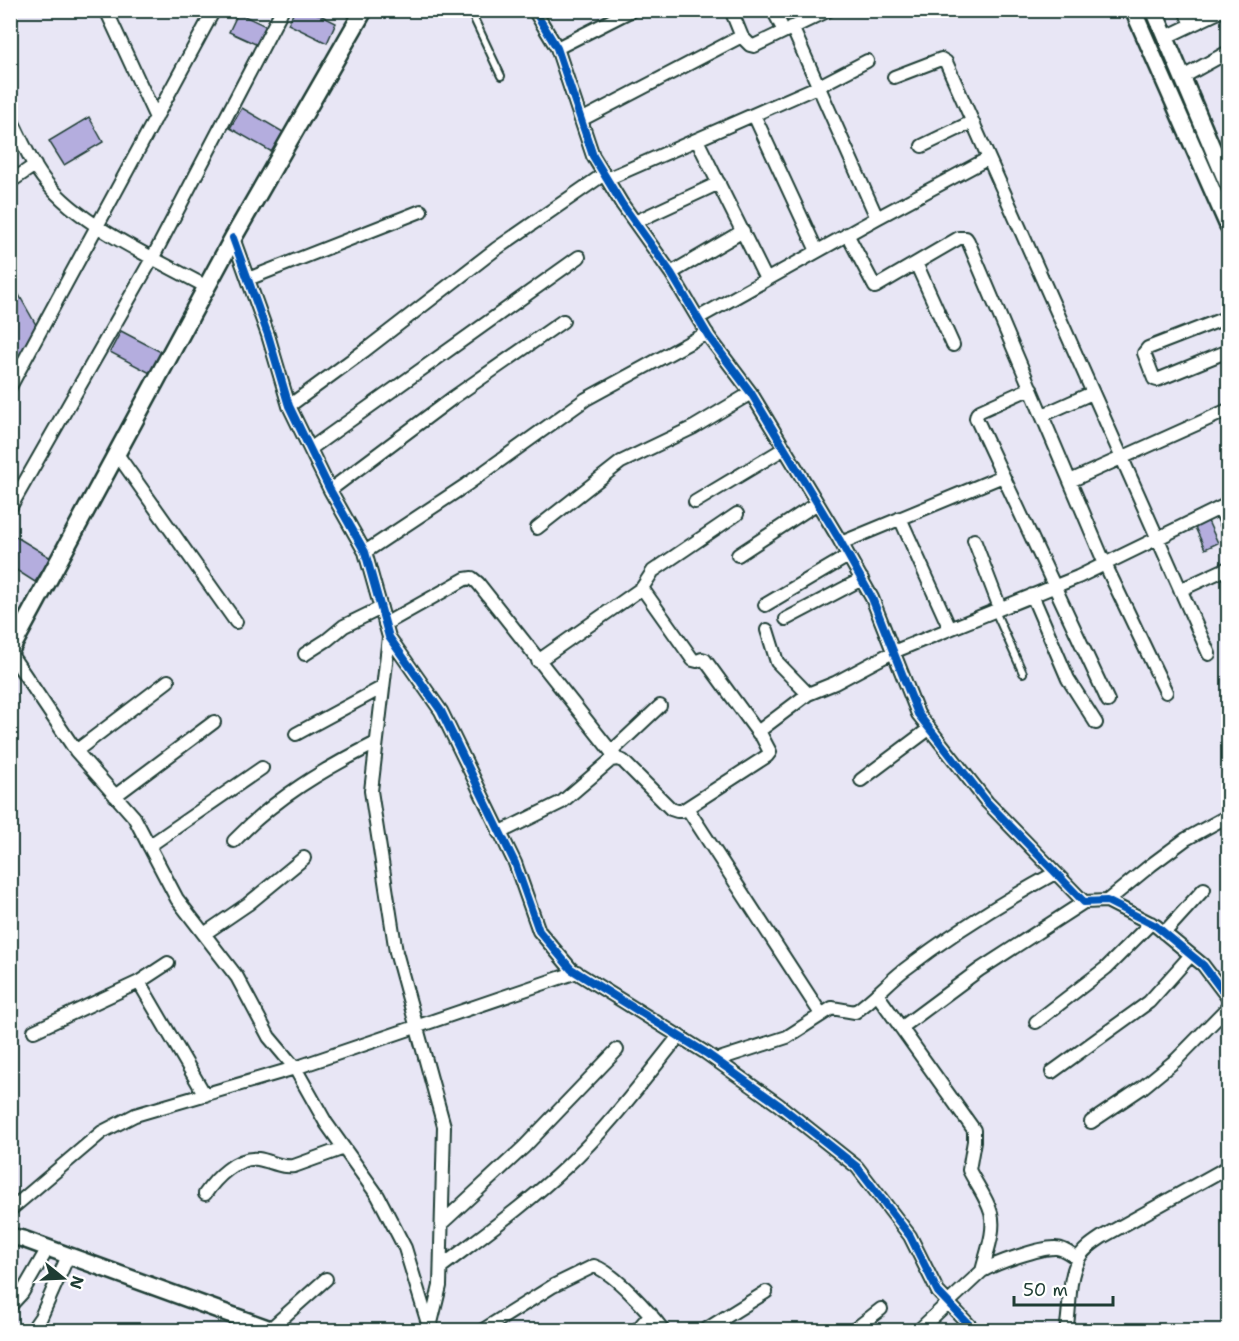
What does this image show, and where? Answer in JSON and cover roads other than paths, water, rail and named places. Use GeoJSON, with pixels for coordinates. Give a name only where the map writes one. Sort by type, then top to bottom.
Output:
{"type":"FeatureCollection","features":[{"type":"Feature","properties":{"kind":"main road"},"geometry":{"type":"LineString","coordinates":[[10,652],[233,238],[364,10]]}},
{"type":"Feature","properties":{"kind":"street"},"geometry":{"type":"LineString","coordinates":[[106,10],[156,118]]}},
{"type":"Feature","properties":{"kind":"street"},"geometry":{"type":"LineString","coordinates":[[10,387],[214,10]]}},
{"type":"Feature","properties":{"kind":"street"},"geometry":{"type":"LineString","coordinates":[[10,508],[153,257],[282,10]]}},
{"type":"Feature","properties":{"kind":"street"},"geometry":{"type":"LineString","coordinates":[[534,10],[557,48],[593,156],[671,273],[706,333],[751,393],[841,543],[872,598],[918,714],[987,802],[1084,902]]}},
{"type":"Feature","properties":{"kind":"street"},"geometry":{"type":"LineString","coordinates":[[557,48],[632,10]]}},
{"type":"Feature","properties":{"kind":"street"},"geometry":{"type":"LineString","coordinates":[[731,10],[742,37],[754,46],[829,10]]}},
{"type":"Feature","properties":{"kind":"street"},"geometry":{"type":"LineString","coordinates":[[773,10],[788,29],[819,86],[877,218]]}},
{"type":"Feature","properties":{"kind":"street"},"geometry":{"type":"LineString","coordinates":[[1133,10],[1228,226]]}},
{"type":"Feature","properties":{"kind":"street"},"geometry":{"type":"LineString","coordinates":[[1154,10],[1228,182],[1211,186]]}},
{"type":"Feature","properties":{"kind":"street"},"geometry":{"type":"LineString","coordinates":[[1185,10],[1191,25]]}},
{"type":"Feature","properties":{"kind":"street"},"geometry":{"type":"LineString","coordinates":[[1166,37],[1223,10]]}},
{"type":"Feature","properties":{"kind":"street"},"geometry":{"type":"LineString","coordinates":[[581,120],[742,37]]}},
{"type":"Feature","properties":{"kind":"street"},"geometry":{"type":"LineString","coordinates":[[1162,75],[1181,72],[1228,52]]}},
{"type":"Feature","properties":{"kind":"street"},"geometry":{"type":"LineString","coordinates":[[894,77],[941,59],[944,60],[1209,654]]}},
{"type":"Feature","properties":{"kind":"street"},"geometry":{"type":"LineString","coordinates":[[289,406],[496,249],[605,176],[754,115],[819,86],[867,61]]}},
{"type":"Feature","properties":{"kind":"street"},"geometry":{"type":"LineString","coordinates":[[754,115],[817,251]]}},
{"type":"Feature","properties":{"kind":"street"},"geometry":{"type":"LineString","coordinates":[[10,117],[45,182],[60,196],[97,227],[207,287]]}},
{"type":"Feature","properties":{"kind":"street"},"geometry":{"type":"LineString","coordinates":[[922,146],[972,122]]}},
{"type":"Feature","properties":{"kind":"street"},"geometry":{"type":"LineString","coordinates":[[697,140],[766,279]]}},
{"type":"Feature","properties":{"kind":"street"},"geometry":{"type":"LineString","coordinates":[[698,318],[987,159]]}},
{"type":"Feature","properties":{"kind":"street"},"geometry":{"type":"LineString","coordinates":[[10,182],[35,165]]}},
{"type":"Feature","properties":{"kind":"street"},"geometry":{"type":"LineString","coordinates":[[635,222],[719,183]]}},
{"type":"Feature","properties":{"kind":"street"},"geometry":{"type":"LineString","coordinates":[[248,279],[422,211]]}},
{"type":"Feature","properties":{"kind":"street"},"geometry":{"type":"LineString","coordinates":[[671,273],[743,231]]}},
{"type":"Feature","properties":{"kind":"street"},"geometry":{"type":"LineString","coordinates":[[847,234],[875,286],[959,238],[966,238],[1105,564],[1166,692]]}},
{"type":"Feature","properties":{"kind":"street"},"geometry":{"type":"LineString","coordinates":[[233,238],[268,335],[289,406],[330,490],[365,552],[389,637],[441,711],[515,863],[539,931],[571,969],[716,1060],[779,1105],[857,1167],[910,1236],[938,1292],[974,1330]]}},
{"type":"Feature","properties":{"kind":"street"},"geometry":{"type":"LineString","coordinates":[[310,449],[579,257]]}},
{"type":"Feature","properties":{"kind":"street"},"geometry":{"type":"LineString","coordinates":[[916,263],[953,345]]}},
{"type":"Feature","properties":{"kind":"street"},"geometry":{"type":"LineString","coordinates":[[1228,317],[1148,348],[1144,353],[1154,379],[1157,380],[1228,351]]}},
{"type":"Feature","properties":{"kind":"street"},"geometry":{"type":"LineString","coordinates":[[330,490],[454,397],[562,321]]}},
{"type":"Feature","properties":{"kind":"street"},"geometry":{"type":"LineString","coordinates":[[365,552],[466,485],[586,399],[706,333]]}},
{"type":"Feature","properties":{"kind":"street"},"geometry":{"type":"LineString","coordinates":[[1031,388],[977,414],[976,418],[1108,701]]}},
{"type":"Feature","properties":{"kind":"street"},"geometry":{"type":"LineString","coordinates":[[537,528],[621,462],[694,427],[751,393]]}},
{"type":"Feature","properties":{"kind":"street"},"geometry":{"type":"LineString","coordinates":[[1042,415],[1092,393]]}},
{"type":"Feature","properties":{"kind":"street"},"geometry":{"type":"LineString","coordinates":[[1070,481],[1228,410]]}},
{"type":"Feature","properties":{"kind":"street"},"geometry":{"type":"LineString","coordinates":[[695,502],[785,448]]}},
{"type":"Feature","properties":{"kind":"street"},"geometry":{"type":"LineString","coordinates":[[117,454],[236,622]]}},
{"type":"Feature","properties":{"kind":"street"},"geometry":{"type":"LineString","coordinates":[[841,543],[1003,476]]}},
{"type":"Feature","properties":{"kind":"street"},"geometry":{"type":"LineString","coordinates":[[738,555],[816,504]]}},
{"type":"Feature","properties":{"kind":"street"},"geometry":{"type":"LineString","coordinates":[[759,734],[760,728],[808,694],[836,683],[893,652],[1053,587],[1224,506],[1228,526]]}},
{"type":"Feature","properties":{"kind":"street"},"geometry":{"type":"LineString","coordinates":[[538,661],[642,588],[653,571],[737,514]]}},
{"type":"Feature","properties":{"kind":"street"},"geometry":{"type":"LineString","coordinates":[[900,518],[950,629]]}},
{"type":"Feature","properties":{"kind":"street"},"geometry":{"type":"LineString","coordinates":[[974,540],[997,609]]}},
{"type":"Feature","properties":{"kind":"street"},"geometry":{"type":"LineString","coordinates":[[765,605],[848,556]]}},
{"type":"Feature","properties":{"kind":"street"},"geometry":{"type":"LineString","coordinates":[[1180,590],[1228,568]]}},
{"type":"Feature","properties":{"kind":"street"},"geometry":{"type":"LineString","coordinates":[[385,624],[465,579],[472,578],[614,755],[677,811],[687,808],[770,752],[705,660],[693,660],[642,588]]}},
{"type":"Feature","properties":{"kind":"street"},"geometry":{"type":"LineString","coordinates":[[786,619],[861,579]]}},
{"type":"Feature","properties":{"kind":"street"},"geometry":{"type":"LineString","coordinates":[[1032,595],[1068,679],[1096,723]]}},
{"type":"Feature","properties":{"kind":"street"},"geometry":{"type":"LineString","coordinates":[[305,654],[344,626],[381,608]]}},
{"type":"Feature","properties":{"kind":"street"},"geometry":{"type":"LineString","coordinates":[[767,630],[777,662],[808,694]]}},
{"type":"Feature","properties":{"kind":"street"},"geometry":{"type":"LineString","coordinates":[[389,637],[371,791],[396,952],[444,1126],[440,1286],[430,1330]]}},
{"type":"Feature","properties":{"kind":"street"},"geometry":{"type":"LineString","coordinates":[[10,652],[76,751],[134,818],[177,899],[237,977],[269,1037],[295,1068],[326,1123],[378,1196],[405,1248],[430,1330]]}},
{"type":"Feature","properties":{"kind":"street"},"geometry":{"type":"LineString","coordinates":[[76,751],[168,681]]}},
{"type":"Feature","properties":{"kind":"street"},"geometry":{"type":"LineString","coordinates":[[296,734],[383,687]]}},
{"type":"Feature","properties":{"kind":"street"},"geometry":{"type":"LineString","coordinates":[[499,833],[562,802],[611,760],[660,706]]}},
{"type":"Feature","properties":{"kind":"street"},"geometry":{"type":"LineString","coordinates":[[115,796],[214,722]]}},
{"type":"Feature","properties":{"kind":"street"},"geometry":{"type":"LineString","coordinates":[[861,780],[929,729]]}},
{"type":"Feature","properties":{"kind":"street"},"geometry":{"type":"LineString","coordinates":[[234,841],[251,824],[312,777],[376,743]]}},
{"type":"Feature","properties":{"kind":"street"},"geometry":{"type":"LineString","coordinates":[[149,846],[262,768]]}},
{"type":"Feature","properties":{"kind":"street"},"geometry":{"type":"LineString","coordinates":[[687,808],[821,1014]]}},
{"type":"Feature","properties":{"kind":"street"},"geometry":{"type":"LineString","coordinates":[[1107,901],[1186,839],[1228,816]]}},
{"type":"Feature","properties":{"kind":"street"},"geometry":{"type":"LineString","coordinates":[[204,934],[248,903],[304,858]]}},
{"type":"Feature","properties":{"kind":"street"},"geometry":{"type":"LineString","coordinates":[[716,1060],[787,1037],[832,1008],[855,1012],[903,970],[965,926],[994,906],[1055,873]]}},
{"type":"Feature","properties":{"kind":"street"},"geometry":{"type":"LineString","coordinates":[[1164,933],[1204,889]]}},
{"type":"Feature","properties":{"kind":"street"},"geometry":{"type":"LineString","coordinates":[[901,1028],[979,970],[1084,902],[1107,901],[1151,923],[1203,964],[1228,998]]}},
{"type":"Feature","properties":{"kind":"street"},"geometry":{"type":"LineString","coordinates":[[1036,1022],[1106,968],[1151,923]]}},
{"type":"Feature","properties":{"kind":"street"},"geometry":{"type":"LineString","coordinates":[[1052,1072],[1149,1002],[1191,955]]}},
{"type":"Feature","properties":{"kind":"street"},"geometry":{"type":"LineString","coordinates":[[34,1031],[139,982],[168,963]]}},
{"type":"Feature","properties":{"kind":"street"},"geometry":{"type":"LineString","coordinates":[[10,1210],[102,1132],[135,1115],[295,1068],[577,972]]}},
{"type":"Feature","properties":{"kind":"street"},"geometry":{"type":"LineString","coordinates":[[139,982],[205,1095]]}},
{"type":"Feature","properties":{"kind":"street"},"geometry":{"type":"LineString","coordinates":[[877,994],[974,1130],[969,1170],[992,1216],[992,1228],[982,1271]]}},
{"type":"Feature","properties":{"kind":"street"},"geometry":{"type":"LineString","coordinates":[[1090,1122],[1143,1087],[1176,1060],[1228,1007]]}},
{"type":"Feature","properties":{"kind":"street"},"geometry":{"type":"LineString","coordinates":[[441,1268],[515,1211],[566,1167],[621,1108],[679,1036]]}},
{"type":"Feature","properties":{"kind":"street"},"geometry":{"type":"LineString","coordinates":[[442,1223],[524,1147],[617,1050]]}},
{"type":"Feature","properties":{"kind":"street"},"geometry":{"type":"LineString","coordinates":[[204,1194],[222,1174],[243,1161],[256,1159],[286,1167],[294,1166],[344,1148]]}},
{"type":"Feature","properties":{"kind":"street"},"geometry":{"type":"LineString","coordinates":[[1066,1330],[1071,1283],[1078,1259],[1086,1249],[1101,1237],[1228,1167]]}},
{"type":"Feature","properties":{"kind":"street"},"geometry":{"type":"LineString","coordinates":[[10,1236],[272,1330],[326,1279]]}},
{"type":"Feature","properties":{"kind":"street"},"geometry":{"type":"LineString","coordinates":[[10,1306],[22,1293],[48,1248]]}},
{"type":"Feature","properties":{"kind":"street"},"geometry":{"type":"LineString","coordinates":[[919,1330],[982,1271],[1003,1261],[1054,1248],[1064,1250],[1078,1259]]}},
{"type":"Feature","properties":{"kind":"street"},"geometry":{"type":"LineString","coordinates":[[32,1330],[41,1317],[69,1256]]}},
{"type":"Feature","properties":{"kind":"street"},"geometry":{"type":"LineString","coordinates":[[483,1330],[554,1286],[594,1266],[608,1273],[651,1314],[663,1330]]}},
{"type":"Feature","properties":{"kind":"street"},"geometry":{"type":"LineString","coordinates":[[705,1330],[766,1292]]}},
{"type":"Feature","properties":{"kind":"street"},"geometry":{"type":"LineString","coordinates":[[854,1330],[880,1309]]}},
{"type":"Feature","properties":{"kind":"street"},"geometry":{"type":"LineString","coordinates":[[637,1330],[651,1314]]}},
{"type":"Feature","properties":{"kind":"lane"},"geometry":{"type":"LineString","coordinates":[[470,10],[501,76]]}},
{"type":"Feature","properties":{"kind":"lane"},"geometry":{"type":"LineString","coordinates":[[997,609],[1023,673]]}}]}
